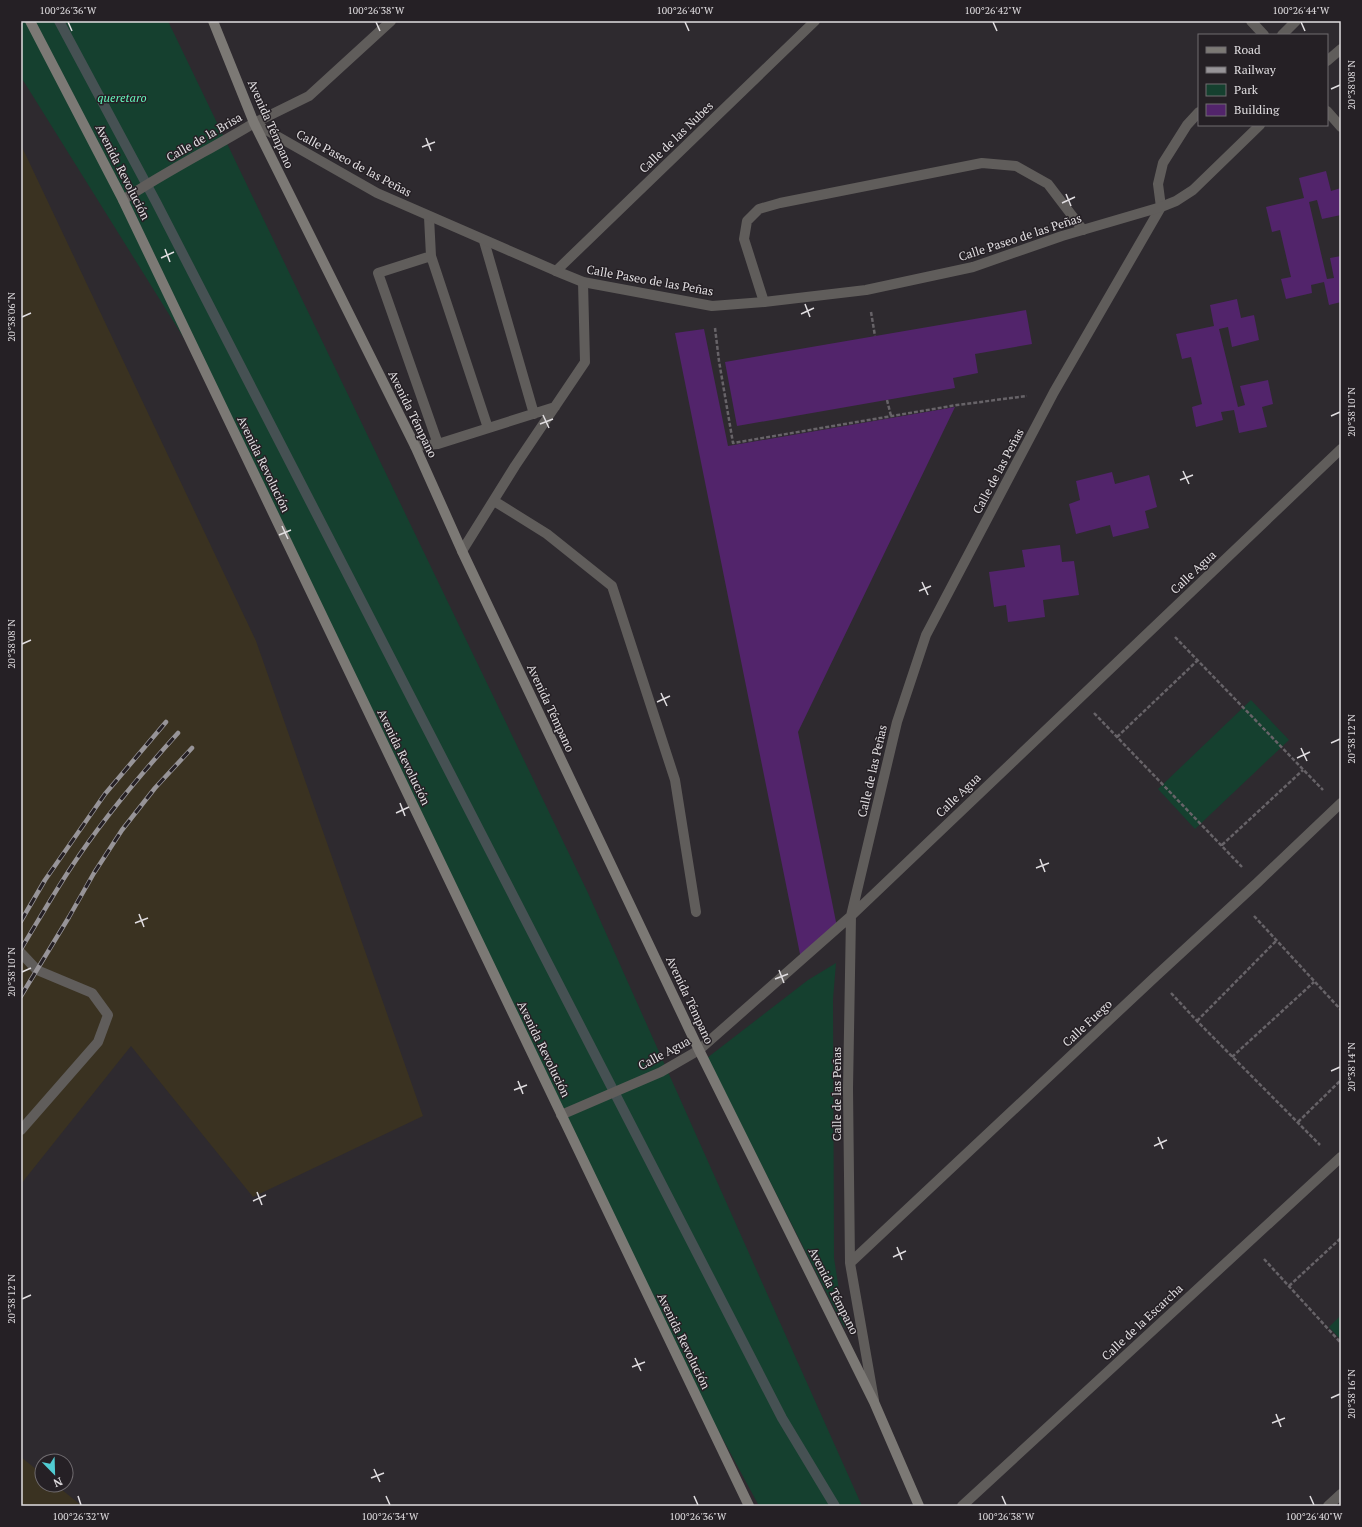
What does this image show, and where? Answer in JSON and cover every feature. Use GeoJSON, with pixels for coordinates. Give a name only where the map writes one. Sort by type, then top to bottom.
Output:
{"type":"FeatureCollection","features":[{"type":"Feature","properties":{"kind":"main road","name":"Avenida Revolución"},"geometry":{"type":"LineString","coordinates":[[30,21],[123,200],[749,1506]]}},
{"type":"Feature","properties":{"kind":"main road","name":"Avenida Témpano"},"geometry":{"type":"LineString","coordinates":[[213,21],[254,123],[415,446],[462,551],[699,1050],[874,1402],[919,1506]]}},
{"type":"Feature","properties":{"kind":"street","name":"Calle de la Brisa"},"geometry":{"type":"LineString","coordinates":[[123,200],[254,123],[309,96],[391,21]]}},
{"type":"Feature","properties":{"kind":"street","name":"Calle de las Nubes"},"geometry":{"type":"LineString","coordinates":[[556,271],[815,21]]}},
{"type":"Feature","properties":{"kind":"street"},"geometry":{"type":"LineString","coordinates":[[1251,21],[1263,34]]}},
{"type":"Feature","properties":{"kind":"street"},"geometry":{"type":"LineString","coordinates":[[1283,34],[1296,21]]}},
{"type":"Feature","properties":{"kind":"street"},"geometry":{"type":"LineString","coordinates":[[1328,60],[1341,49]]}},
{"type":"Feature","properties":{"kind":"street"},"geometry":{"type":"LineString","coordinates":[[1328,112],[1341,126]]}},
{"type":"Feature","properties":{"kind":"street"},"geometry":{"type":"LineString","coordinates":[[1161,207],[1158,184],[1163,162],[1187,125],[1198,113]]}},
{"type":"Feature","properties":{"kind":"street","name":"Calle Paseo de las Peñas"},"geometry":{"type":"LineString","coordinates":[[254,123],[377,193],[484,241],[583,282],[712,306],[764,302],[866,290],[973,267],[1083,230],[1161,207],[1176,201],[1194,190],[1259,126]]}},
{"type":"Feature","properties":{"kind":"street"},"geometry":{"type":"LineString","coordinates":[[764,302],[744,239],[747,221],[759,209],[780,203],[982,163],[1009,165],[1016,166],[1048,184],[1083,230]]}},
{"type":"Feature","properties":{"kind":"street","name":"Calle de las Peñas"},"geometry":{"type":"LineString","coordinates":[[874,1402],[850,1263],[848,1089],[851,916],[896,722],[926,635],[1054,392],[1161,207]]}},
{"type":"Feature","properties":{"kind":"street"},"geometry":{"type":"LineString","coordinates":[[429,217],[431,256],[488,428]]}},
{"type":"Feature","properties":{"kind":"street"},"geometry":{"type":"LineString","coordinates":[[484,241],[534,414]]}},
{"type":"Feature","properties":{"kind":"street"},"geometry":{"type":"LineString","coordinates":[[431,256],[378,273],[438,444]]}},
{"type":"Feature","properties":{"kind":"street"},"geometry":{"type":"LineString","coordinates":[[462,551],[585,362],[583,282]]}},
{"type":"Feature","properties":{"kind":"street"},"geometry":{"type":"LineString","coordinates":[[415,446],[438,444],[555,407]]}},
{"type":"Feature","properties":{"kind":"street","name":"Calle Agua"},"geometry":{"type":"LineString","coordinates":[[561,1115],[661,1072],[699,1050],[851,916],[1079,697],[1341,449]]}},
{"type":"Feature","properties":{"kind":"street"},"geometry":{"type":"LineString","coordinates":[[494,500],[547,534],[612,586],[675,780],[696,912]]}},
{"type":"Feature","properties":{"kind":"street","name":"Calle Fuego"},"geometry":{"type":"LineString","coordinates":[[850,1263],[1257,883],[1339,804]]}},
{"type":"Feature","properties":{"kind":"street"},"geometry":{"type":"LineString","coordinates":[[21,953],[37,970],[92,993],[108,1015],[98,1042],[21,1130]]}},
{"type":"Feature","properties":{"kind":"street","name":"Calle de la Escarcha"},"geometry":{"type":"LineString","coordinates":[[962,1506],[1339,1159]]}},
{"type":"Feature","properties":{"kind":"street"},"geometry":{"type":"LineString","coordinates":[[1328,1506],[1341,1494]]}},
{"type":"Feature","properties":{"kind":"path"},"geometry":{"type":"LineString","coordinates":[[712,306],[718,361],[733,443],[891,416],[1054,392]]}},
{"type":"Feature","properties":{"kind":"path"},"geometry":{"type":"LineString","coordinates":[[887,400],[891,416]]}},
{"type":"Feature","properties":{"kind":"path"},"geometry":{"type":"LineString","coordinates":[[1160,620],[1303,770],[1339,804]]}},
{"type":"Feature","properties":{"kind":"path"},"geometry":{"type":"LineString","coordinates":[[1117,737],[1198,660]]}},
{"type":"Feature","properties":{"kind":"path"},"geometry":{"type":"LineString","coordinates":[[1079,697],[1257,883]]}},
{"type":"Feature","properties":{"kind":"path"},"geometry":{"type":"LineString","coordinates":[[1222,845],[1303,770]]}},
{"type":"Feature","properties":{"kind":"path"},"geometry":{"type":"LineString","coordinates":[[1238,900],[1341,1010]]}},
{"type":"Feature","properties":{"kind":"path"},"geometry":{"type":"LineString","coordinates":[[1197,1021],[1276,941]]}},
{"type":"Feature","properties":{"kind":"path"},"geometry":{"type":"LineString","coordinates":[[1156,976],[1232,1057],[1298,1122],[1339,1159]]}},
{"type":"Feature","properties":{"kind":"path"},"geometry":{"type":"LineString","coordinates":[[1232,1057],[1314,982]]}},
{"type":"Feature","properties":{"kind":"path"},"geometry":{"type":"LineString","coordinates":[[1298,1122],[1341,1080]]}},
{"type":"Feature","properties":{"kind":"path"},"geometry":{"type":"LineString","coordinates":[[1289,1286],[1341,1238]]}},
{"type":"Feature","properties":{"kind":"path"},"geometry":{"type":"LineString","coordinates":[[1248,1242],[1341,1343]]}},
{"type":"Feature","properties":{"kind":"shaded area"},"geometry":{"type":"Polygon","coordinates":[[[21,145],[256,641],[423,1116],[253,1197],[131,1046],[21,1184],[21,145]]]}},
{"type":"Feature","properties":{"kind":"shaded area"},"geometry":{"type":"Polygon","coordinates":[[[21,1457],[34,1468],[34,1493],[66,1493],[82,1506],[21,1506],[21,1457]]]}},
{"type":"Feature","properties":{"kind":"green space","name":"queretaro"},"geometry":{"type":"Polygon","coordinates":[[[21,21],[168,21],[588,893],[862,1506],[759,1506],[671,1343],[205,372],[21,77],[21,21]]]}},
{"type":"Feature","properties":{"kind":"green space"},"geometry":{"type":"Polygon","coordinates":[[[1251,700],[1289,740],[1195,829],[1158,789],[1251,700]]]}},
{"type":"Feature","properties":{"kind":"green space"},"geometry":{"type":"Polygon","coordinates":[[[836,963],[833,999],[834,1258],[845,1329],[707,1058],[808,980],[836,963]]]}},
{"type":"Feature","properties":{"kind":"green space"},"geometry":{"type":"Polygon","coordinates":[[[1341,1315],[1341,1340],[1329,1327],[1341,1315]]]}},
{"type":"Feature","properties":{"kind":"building"},"geometry":{"type":"Polygon","coordinates":[[[1326,171],[1331,191],[1341,188],[1341,215],[1322,219],[1317,200],[1309,202],[1327,279],[1334,278],[1330,258],[1341,256],[1341,302],[1329,305],[1324,282],[1311,285],[1312,293],[1286,299],[1281,279],[1291,277],[1280,230],[1272,232],[1266,207],[1304,198],[1299,178],[1326,171]]]}},
{"type":"Feature","properties":{"kind":"building"},"geometry":{"type":"Polygon","coordinates":[[[1237,299],[1241,318],[1254,315],[1259,340],[1232,347],[1228,327],[1219,329],[1238,407],[1245,405],[1240,386],[1268,380],[1273,404],[1262,407],[1267,427],[1239,433],[1234,410],[1221,412],[1223,420],[1196,427],[1192,407],[1202,404],[1191,357],[1182,359],[1176,334],[1214,326],[1210,305],[1237,299]]]}},
{"type":"Feature","properties":{"kind":"building"},"geometry":{"type":"Polygon","coordinates":[[[1026,310],[1032,344],[975,354],[978,373],[953,378],[955,388],[737,426],[725,362],[1026,310]]]}},
{"type":"Feature","properties":{"kind":"building"},"geometry":{"type":"Polygon","coordinates":[[[704,329],[728,446],[955,407],[798,732],[837,927],[801,959],[675,333],[704,329]]]}},
{"type":"Feature","properties":{"kind":"building"},"geometry":{"type":"Polygon","coordinates":[[[1112,472],[1115,484],[1149,475],[1157,507],[1145,511],[1149,528],[1113,537],[1110,525],[1076,534],[1069,504],[1080,500],[1076,481],[1112,472]]]}},
{"type":"Feature","properties":{"kind":"building"},"geometry":{"type":"Polygon","coordinates":[[[1060,545],[1062,562],[1074,561],[1079,595],[1043,600],[1045,617],[1008,622],[1006,605],[994,607],[989,572],[1025,567],[1022,550],[1060,545]]]}},
{"type":"Feature","properties":{"kind":"waterway"},"geometry":{"type":"LineString","coordinates":[[59,21],[156,202],[782,1418],[835,1506]]}},
{"type":"Feature","properties":{"kind":"railway"},"geometry":{"type":"LineString","coordinates":[[21,921],[45,880],[105,794],[166,722]]}},
{"type":"Feature","properties":{"kind":"railway"},"geometry":{"type":"LineString","coordinates":[[21,949],[65,876],[96,831],[136,781],[178,733]]}},
{"type":"Feature","properties":{"kind":"railway"},"geometry":{"type":"LineString","coordinates":[[21,996],[94,873],[122,830],[155,788],[192,748]]}}]}
